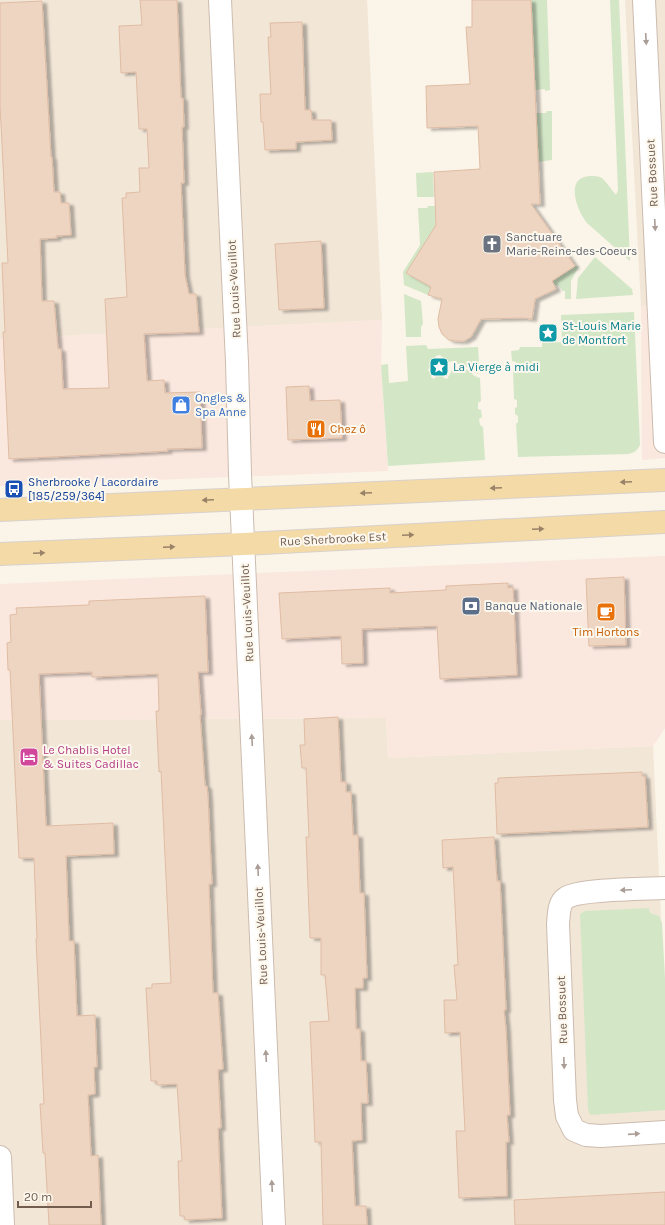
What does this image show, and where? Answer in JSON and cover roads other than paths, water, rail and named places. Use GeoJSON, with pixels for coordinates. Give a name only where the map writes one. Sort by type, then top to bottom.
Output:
{"type":"FeatureCollection","features":[{"type":"Feature","properties":{"kind":"main road"},"geometry":{"type":"LineString","coordinates":[[0,510],[665,480]]}},
{"type":"Feature","properties":{"kind":"main road","name":"Rue Sherbrooke Est"},"geometry":{"type":"LineString","coordinates":[[0,554],[244,544],[665,522]]}},
{"type":"Feature","properties":{"kind":"street","name":"Rue Louis-Veuillot"},"geometry":{"type":"LineString","coordinates":[[220,0],[274,1225]]}},
{"type":"Feature","properties":{"kind":"street","name":"Rue Bossuet"},"geometry":{"type":"LineString","coordinates":[[644,0],[665,442]]}},
{"type":"Feature","properties":{"kind":"street","name":"Rue Bossuet"},"geometry":{"type":"LineString","coordinates":[[665,888],[598,892],[571,896],[562,902],[559,911],[558,924],[567,1116],[574,1130],[586,1135],[602,1136],[665,1132]]}},
{"type":"Feature","properties":{"kind":"street"},"geometry":{"type":"LineString","coordinates":[[0,1157],[3,1225]]}},
{"type":"Feature","properties":{"kind":"place","name":"Sanctuare Marie-Reine-des-Coeurs"},"geometry":{"type":"Point","coordinates":[492,244]}},
{"type":"Feature","properties":{"kind":"place","name":"St-Louis Marie de Montfort"},"geometry":{"type":"Point","coordinates":[548,333]}},
{"type":"Feature","properties":{"kind":"place","name":"La Vierge à midi"},"geometry":{"type":"Point","coordinates":[439,367]}},
{"type":"Feature","properties":{"kind":"place","name":"Ongles & Spa Anne"},"geometry":{"type":"Point","coordinates":[181,405]}},
{"type":"Feature","properties":{"kind":"place","name":"Chez ô"},"geometry":{"type":"Point","coordinates":[316,429]}},
{"type":"Feature","properties":{"kind":"place","name":"Sherbrooke / Lacordaire [185/259/364]"},"geometry":{"type":"Point","coordinates":[14,489]}},
{"type":"Feature","properties":{"kind":"place","name":"Banque Nationale"},"geometry":{"type":"Point","coordinates":[471,606]}},
{"type":"Feature","properties":{"kind":"place","name":"Tim Hortons"},"geometry":{"type":"Point","coordinates":[606,612]}},
{"type":"Feature","properties":{"kind":"place","name":"Le Chablis Hotel & Suites Cadillac"},"geometry":{"type":"Point","coordinates":[29,757]}}]}
